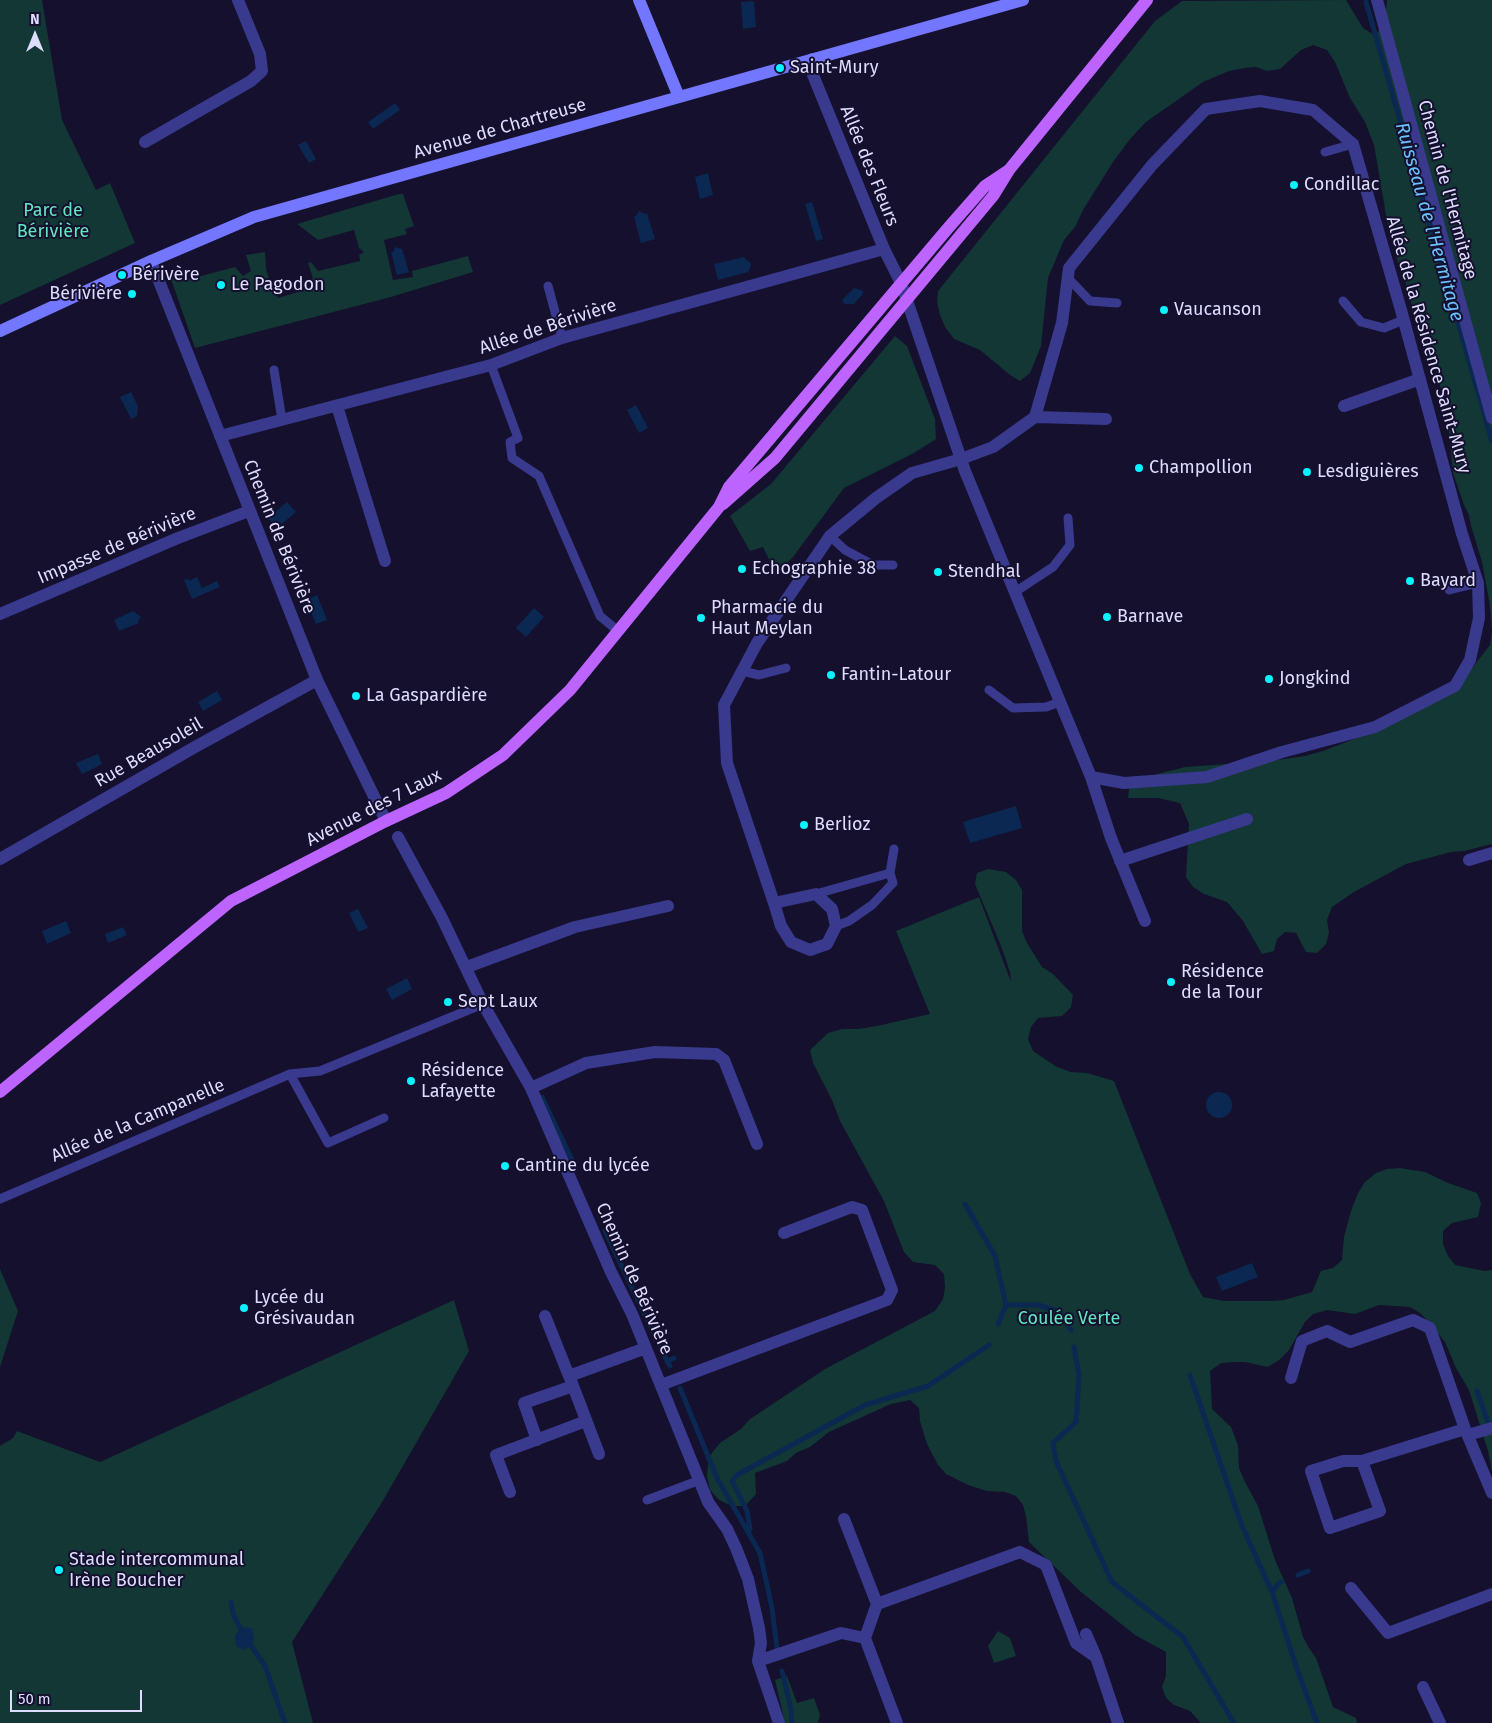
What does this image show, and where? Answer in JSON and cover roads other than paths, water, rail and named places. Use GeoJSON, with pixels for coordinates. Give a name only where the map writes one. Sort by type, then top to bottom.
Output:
{"type":"FeatureCollection","features":[{"type":"Feature","properties":{"kind":"main road"},"geometry":{"type":"LineString","coordinates":[[719,508],[775,458],[993,196],[1009,170],[1147,0]]}},
{"type":"Feature","properties":{"kind":"main road"},"geometry":{"type":"LineString","coordinates":[[719,508],[729,487],[901,283],[985,186],[1009,170]]}},
{"type":"Feature","properties":{"kind":"main road","name":"Avenue des 7 Laux"},"geometry":{"type":"LineString","coordinates":[[0,1092],[231,901],[446,792],[503,755],[570,690],[719,508]]}},
{"type":"Feature","properties":{"kind":"street"},"geometry":{"type":"LineString","coordinates":[[145,142],[250,81],[262,71],[260,54],[238,0]]}},
{"type":"Feature","properties":{"kind":"street"},"geometry":{"type":"LineString","coordinates":[[639,0],[679,97]]}},
{"type":"Feature","properties":{"kind":"street","name":"Avenue de Chartreuse"},"geometry":{"type":"LineString","coordinates":[[0,331],[152,261],[254,217],[1023,0]]}},
{"type":"Feature","properties":{"kind":"street","name":"Chemin de l'Hermitage"},"geometry":{"type":"LineString","coordinates":[[1377,0],[1492,418]]}},
{"type":"Feature","properties":{"kind":"street","name":"Allée des Fleurs"},"geometry":{"type":"LineString","coordinates":[[812,59],[813,75],[884,249],[901,283]]}},
{"type":"Feature","properties":{"kind":"street"},"geometry":{"type":"LineString","coordinates":[[1035,417],[1062,323],[1070,268],[1152,165],[1206,109],[1260,102],[1313,110],[1353,144]]}},
{"type":"Feature","properties":{"kind":"street","name":"Allée de la Résidence Saint-Mury"},"geometry":{"type":"LineString","coordinates":[[1090,777],[1124,783],[1207,777],[1282,752],[1375,727],[1455,686],[1470,660],[1479,618],[1478,583],[1462,534],[1353,144]]}},
{"type":"Feature","properties":{"kind":"street","name":"Allée de Bérivière"},"geometry":{"type":"LineString","coordinates":[[220,436],[491,365],[562,338],[884,249]]}},
{"type":"Feature","properties":{"kind":"street","name":"Chemin de Bérivière"},"geometry":{"type":"LineString","coordinates":[[152,261],[317,680],[386,821]]}},
{"type":"Feature","properties":{"kind":"street"},"geometry":{"type":"LineString","coordinates":[[901,283],[961,459],[1090,777],[1111,838],[1145,922]]}},
{"type":"Feature","properties":{"kind":"street"},"geometry":{"type":"LineString","coordinates":[[1344,406],[1420,379]]}},
{"type":"Feature","properties":{"kind":"street"},"geometry":{"type":"LineString","coordinates":[[337,406],[385,561]]}},
{"type":"Feature","properties":{"kind":"street"},"geometry":{"type":"LineString","coordinates":[[774,904],[816,894],[832,909],[836,926],[827,944],[810,950],[791,942],[781,926],[727,763],[724,705],[758,643],[830,536],[876,498],[912,473],[961,459],[993,447],[1035,417],[1106,419]]}},
{"type":"Feature","properties":{"kind":"street","name":"Impasse de Bérivière"},"geometry":{"type":"LineString","coordinates":[[0,614],[178,538],[249,511]]}},
{"type":"Feature","properties":{"kind":"street","name":"Rue Beausoleil"},"geometry":{"type":"LineString","coordinates":[[0,859],[195,747],[317,680]]}},
{"type":"Feature","properties":{"kind":"street"},"geometry":{"type":"LineString","coordinates":[[1120,861],[1247,819]]}},
{"type":"Feature","properties":{"kind":"street","name":"Chemin de Bérivière"},"geometry":{"type":"LineString","coordinates":[[398,837],[467,967],[483,1004],[531,1088],[646,1348],[708,1502],[727,1529],[748,1578],[761,1644],[758,1661],[779,1723]]}},
{"type":"Feature","properties":{"kind":"street"},"geometry":{"type":"LineString","coordinates":[[1469,860],[1492,853]]}},
{"type":"Feature","properties":{"kind":"street"},"geometry":{"type":"LineString","coordinates":[[467,967],[575,927],[668,906]]}},
{"type":"Feature","properties":{"kind":"street"},"geometry":{"type":"LineString","coordinates":[[531,1088],[586,1063],[655,1052],[716,1054],[724,1060],[757,1144]]}},
{"type":"Feature","properties":{"kind":"street"},"geometry":{"type":"LineString","coordinates":[[661,1385],[887,1300],[892,1290],[862,1210],[852,1207],[784,1233]]}},
{"type":"Feature","properties":{"kind":"street"},"geometry":{"type":"LineString","coordinates":[[545,1316],[599,1454]]}},
{"type":"Feature","properties":{"kind":"street"},"geometry":{"type":"LineString","coordinates":[[1291,1378],[1302,1341],[1327,1331],[1350,1342],[1413,1320],[1430,1328],[1467,1432],[1492,1493]]}},
{"type":"Feature","properties":{"kind":"street"},"geometry":{"type":"LineString","coordinates":[[537,1440],[524,1403],[646,1348]]}},
{"type":"Feature","properties":{"kind":"street"},"geometry":{"type":"LineString","coordinates":[[510,1492],[496,1455],[586,1421]]}},
{"type":"Feature","properties":{"kind":"street"},"geometry":{"type":"LineString","coordinates":[[1362,1461],[1380,1511],[1330,1528],[1311,1471],[1343,1460],[1362,1461],[1467,1432],[1492,1428]]}},
{"type":"Feature","properties":{"kind":"street"},"geometry":{"type":"LineString","coordinates":[[844,1519],[877,1604],[865,1638],[897,1723]]}},
{"type":"Feature","properties":{"kind":"street"},"geometry":{"type":"LineString","coordinates":[[877,1604],[1020,1552],[1046,1565],[1076,1643],[1096,1657]]}},
{"type":"Feature","properties":{"kind":"street"},"geometry":{"type":"LineString","coordinates":[[1351,1588],[1388,1633],[1492,1594]]}},
{"type":"Feature","properties":{"kind":"street"},"geometry":{"type":"LineString","coordinates":[[758,1661],[841,1632],[865,1638]]}},
{"type":"Feature","properties":{"kind":"street"},"geometry":{"type":"LineString","coordinates":[[1086,1634],[1096,1657],[1118,1723]]}},
{"type":"Feature","properties":{"kind":"street"},"geometry":{"type":"LineString","coordinates":[[1423,1687],[1440,1723]]}},
{"type":"Feature","properties":{"kind":"lane"},"geometry":{"type":"LineString","coordinates":[[1325,152],[1353,144]]}},
{"type":"Feature","properties":{"kind":"lane"},"geometry":{"type":"LineString","coordinates":[[1068,278],[1090,301],[1117,303]]}},
{"type":"Feature","properties":{"kind":"lane"},"geometry":{"type":"LineString","coordinates":[[548,286],[562,338]]}},
{"type":"Feature","properties":{"kind":"lane"},"geometry":{"type":"LineString","coordinates":[[1343,301],[1361,322],[1384,328],[1403,320]]}},
{"type":"Feature","properties":{"kind":"lane"},"geometry":{"type":"LineString","coordinates":[[491,365],[518,438],[510,442],[512,458],[539,476],[600,616],[618,630]]}},
{"type":"Feature","properties":{"kind":"lane"},"geometry":{"type":"LineString","coordinates":[[274,370],[282,420]]}},
{"type":"Feature","properties":{"kind":"lane"},"geometry":{"type":"LineString","coordinates":[[1015,592],[1053,566],[1070,545],[1068,518]]}},
{"type":"Feature","properties":{"kind":"lane"},"geometry":{"type":"LineString","coordinates":[[830,536],[845,550],[873,565],[893,565]]}},
{"type":"Feature","properties":{"kind":"lane"},"geometry":{"type":"LineString","coordinates":[[1449,590],[1478,583]]}},
{"type":"Feature","properties":{"kind":"lane"},"geometry":{"type":"LineString","coordinates":[[742,671],[759,675],[786,668]]}},
{"type":"Feature","properties":{"kind":"lane"},"geometry":{"type":"LineString","coordinates":[[989,690],[1012,708],[1046,707],[1060,702]]}},
{"type":"Feature","properties":{"kind":"lane"},"geometry":{"type":"LineString","coordinates":[[836,926],[849,921],[872,905],[893,882],[890,873],[894,849]]}},
{"type":"Feature","properties":{"kind":"lane"},"geometry":{"type":"LineString","coordinates":[[816,894],[890,873]]}},
{"type":"Feature","properties":{"kind":"lane","name":"Allée de la Campanelle"},"geometry":{"type":"LineString","coordinates":[[0,1199],[290,1074],[320,1071],[483,1004]]}},
{"type":"Feature","properties":{"kind":"lane"},"geometry":{"type":"LineString","coordinates":[[290,1074],[328,1143],[384,1118]]}},
{"type":"Feature","properties":{"kind":"lane"},"geometry":{"type":"LineString","coordinates":[[646,1500],[700,1480]]}},
{"type":"Feature","properties":{"kind":"water"},"geometry":{"type":"Polygon","coordinates":[[[754,1],[756,27],[743,29],[741,2],[754,1]]]}},
{"type":"Feature","properties":{"kind":"water"},"geometry":{"type":"Polygon","coordinates":[[[395,103],[400,110],[373,129],[368,122],[395,103]]]}},
{"type":"Feature","properties":{"kind":"water"},"geometry":{"type":"Polygon","coordinates":[[[306,141],[316,159],[309,163],[298,145],[306,141]]]}},
{"type":"Feature","properties":{"kind":"water"},"geometry":{"type":"Polygon","coordinates":[[[708,173],[713,195],[700,199],[695,177],[708,173]]]}},
{"type":"Feature","properties":{"kind":"water"},"geometry":{"type":"Polygon","coordinates":[[[812,202],[823,239],[816,241],[805,204],[812,202]]]}},
{"type":"Feature","properties":{"kind":"water"},"geometry":{"type":"Polygon","coordinates":[[[639,211],[647,213],[655,239],[641,243],[634,217],[639,211]]]}},
{"type":"Feature","properties":{"kind":"water"},"geometry":{"type":"Polygon","coordinates":[[[395,247],[402,249],[409,272],[397,275],[391,252],[393,252],[395,247]]]}},
{"type":"Feature","properties":{"kind":"water"},"geometry":{"type":"Polygon","coordinates":[[[744,257],[750,262],[751,266],[748,272],[718,280],[714,264],[744,257]]]}},
{"type":"Feature","properties":{"kind":"water"},"geometry":{"type":"Polygon","coordinates":[[[854,288],[863,291],[863,294],[854,304],[844,304],[842,300],[854,288]]]}},
{"type":"Feature","properties":{"kind":"water"},"geometry":{"type":"Polygon","coordinates":[[[131,392],[138,406],[137,416],[131,419],[120,397],[131,392]]]}},
{"type":"Feature","properties":{"kind":"water"},"geometry":{"type":"Polygon","coordinates":[[[636,405],[648,428],[639,433],[627,410],[636,405]]]}},
{"type":"Feature","properties":{"kind":"water"},"geometry":{"type":"Polygon","coordinates":[[[287,502],[296,512],[277,528],[268,518],[287,502]]]}},
{"type":"Feature","properties":{"kind":"water"},"geometry":{"type":"Polygon","coordinates":[[[197,577],[202,588],[217,581],[220,587],[192,599],[184,580],[188,579],[189,581],[197,577]]]}},
{"type":"Feature","properties":{"kind":"water"},"geometry":{"type":"Polygon","coordinates":[[[317,595],[327,620],[316,624],[306,600],[317,595]]]}},
{"type":"Feature","properties":{"kind":"water"},"geometry":{"type":"Polygon","coordinates":[[[534,608],[544,617],[526,637],[516,628],[534,608]]]}},
{"type":"Feature","properties":{"kind":"water"},"geometry":{"type":"Polygon","coordinates":[[[133,611],[141,617],[138,621],[139,623],[119,631],[114,620],[133,611]]]}},
{"type":"Feature","properties":{"kind":"water"},"geometry":{"type":"Polygon","coordinates":[[[217,691],[222,700],[203,711],[198,702],[217,691]]]}},
{"type":"Feature","properties":{"kind":"water"},"geometry":{"type":"Polygon","coordinates":[[[98,754],[102,764],[82,774],[76,763],[98,754]]]}},
{"type":"Feature","properties":{"kind":"water"},"geometry":{"type":"Polygon","coordinates":[[[1016,806],[1022,828],[970,843],[963,822],[1016,806]]]}},
{"type":"Feature","properties":{"kind":"water"},"geometry":{"type":"Polygon","coordinates":[[[358,909],[368,928],[358,932],[349,913],[358,909]]]}},
{"type":"Feature","properties":{"kind":"water"},"geometry":{"type":"Polygon","coordinates":[[[66,921],[71,933],[47,944],[42,931],[66,921]]]}},
{"type":"Feature","properties":{"kind":"water"},"geometry":{"type":"Polygon","coordinates":[[[123,927],[127,935],[108,943],[105,934],[123,927]]]}},
{"type":"Feature","properties":{"kind":"water"},"geometry":{"type":"Polygon","coordinates":[[[407,978],[412,989],[392,1000],[386,989],[407,978]]]}},
{"type":"Feature","properties":{"kind":"water"},"geometry":{"type":"Polygon","coordinates":[[[1219,1092],[1228,1096],[1232,1105],[1228,1114],[1219,1118],[1210,1114],[1206,1105],[1210,1096],[1219,1092]]]}},
{"type":"Feature","properties":{"kind":"water"},"geometry":{"type":"Polygon","coordinates":[[[1252,1263],[1258,1277],[1222,1291],[1216,1277],[1252,1263]]]}},
{"type":"Feature","properties":{"kind":"water"},"geometry":{"type":"Polygon","coordinates":[[[241,1627],[252,1628],[254,1638],[252,1646],[243,1650],[236,1646],[235,1635],[241,1627]]]}},
{"type":"Feature","properties":{"kind":"waterway","name":"Ruisseau de l'Hermitage"},"geometry":{"type":"LineString","coordinates":[[1366,2],[1492,441]]}},
{"type":"Feature","properties":{"kind":"waterway"},"geometry":{"type":"LineString","coordinates":[[542,1097],[575,1166]]}},
{"type":"Feature","properties":{"kind":"waterway"},"geometry":{"type":"LineString","coordinates":[[965,1204],[995,1256],[1006,1305],[998,1324]]}},
{"type":"Feature","properties":{"kind":"waterway"},"geometry":{"type":"LineString","coordinates":[[605,1231],[667,1361]]}},
{"type":"Feature","properties":{"kind":"waterway"},"geometry":{"type":"LineString","coordinates":[[1006,1305],[1038,1305],[1060,1312],[1071,1330]]}},
{"type":"Feature","properties":{"kind":"waterway"},"geometry":{"type":"LineString","coordinates":[[748,1531],[750,1529],[747,1511],[732,1481],[737,1475],[865,1405],[928,1386],[989,1345]]}},
{"type":"Feature","properties":{"kind":"waterway"},"geometry":{"type":"LineString","coordinates":[[1074,1347],[1079,1375],[1076,1422],[1053,1443],[1056,1461],[1112,1582],[1183,1637],[1234,1723]]}},
{"type":"Feature","properties":{"kind":"waterway"},"geometry":{"type":"LineString","coordinates":[[670,1366],[667,1361],[674,1358]]}},
{"type":"Feature","properties":{"kind":"waterway"},"geometry":{"type":"LineString","coordinates":[[1190,1375],[1242,1526],[1272,1592]]}},
{"type":"Feature","properties":{"kind":"waterway"},"geometry":{"type":"LineString","coordinates":[[680,1388],[717,1478],[760,1553],[772,1608],[777,1648]]}},
{"type":"Feature","properties":{"kind":"waterway"},"geometry":{"type":"LineString","coordinates":[[1477,1391],[1490,1428]]}},
{"type":"Feature","properties":{"kind":"waterway"},"geometry":{"type":"LineString","coordinates":[[1298,1575],[1308,1571]]}},
{"type":"Feature","properties":{"kind":"waterway"},"geometry":{"type":"LineString","coordinates":[[1281,1582],[1272,1592],[1317,1723]]}},
{"type":"Feature","properties":{"kind":"waterway"},"geometry":{"type":"LineString","coordinates":[[231,1602],[233,1614],[243,1634]]}},
{"type":"Feature","properties":{"kind":"waterway"},"geometry":{"type":"LineString","coordinates":[[248,1641],[265,1666],[285,1723]]}},
{"type":"Feature","properties":{"kind":"waterway"},"geometry":{"type":"LineString","coordinates":[[782,1671],[791,1709],[792,1723]]}},
{"type":"Feature","properties":{"kind":"place","name":"Saint-Mury"},"geometry":{"type":"Point","coordinates":[780,68]}},
{"type":"Feature","properties":{"kind":"place","name":"Condillac"},"geometry":{"type":"Point","coordinates":[1294,185]}},
{"type":"Feature","properties":{"kind":"place","name":"Bérivère"},"geometry":{"type":"Point","coordinates":[122,275]}},
{"type":"Feature","properties":{"kind":"place","name":"Le Pagodon"},"geometry":{"type":"Point","coordinates":[221,285]}},
{"type":"Feature","properties":{"kind":"place","name":"Bérivière"},"geometry":{"type":"Point","coordinates":[132,294]}},
{"type":"Feature","properties":{"kind":"place","name":"Vaucanson"},"geometry":{"type":"Point","coordinates":[1164,310]}},
{"type":"Feature","properties":{"kind":"place","name":"Champollion"},"geometry":{"type":"Point","coordinates":[1139,468]}},
{"type":"Feature","properties":{"kind":"place","name":"Lesdiguières"},"geometry":{"type":"Point","coordinates":[1307,472]}},
{"type":"Feature","properties":{"kind":"place","name":"Echographie 38"},"geometry":{"type":"Point","coordinates":[742,569]}},
{"type":"Feature","properties":{"kind":"place","name":"Stendhal"},"geometry":{"type":"Point","coordinates":[938,572]}},
{"type":"Feature","properties":{"kind":"place","name":"Bayard"},"geometry":{"type":"Point","coordinates":[1410,581]}},
{"type":"Feature","properties":{"kind":"place","name":"Barnave"},"geometry":{"type":"Point","coordinates":[1107,617]}},
{"type":"Feature","properties":{"kind":"place","name":"Pharmacie du Haut Meylan"},"geometry":{"type":"Point","coordinates":[701,618]}},
{"type":"Feature","properties":{"kind":"place","name":"Fantin-Latour"},"geometry":{"type":"Point","coordinates":[831,675]}},
{"type":"Feature","properties":{"kind":"place","name":"Jongkind"},"geometry":{"type":"Point","coordinates":[1269,679]}},
{"type":"Feature","properties":{"kind":"place","name":"La Gaspardière"},"geometry":{"type":"Point","coordinates":[356,696]}},
{"type":"Feature","properties":{"kind":"place","name":"Berlioz"},"geometry":{"type":"Point","coordinates":[804,825]}},
{"type":"Feature","properties":{"kind":"place","name":"Résidence de la Tour"},"geometry":{"type":"Point","coordinates":[1171,982]}},
{"type":"Feature","properties":{"kind":"place","name":"Sept Laux"},"geometry":{"type":"Point","coordinates":[448,1002]}},
{"type":"Feature","properties":{"kind":"place","name":"Résidence Lafayette"},"geometry":{"type":"Point","coordinates":[411,1081]}},
{"type":"Feature","properties":{"kind":"place","name":"Cantine du lycée"},"geometry":{"type":"Point","coordinates":[505,1166]}},
{"type":"Feature","properties":{"kind":"place","name":"Lycée du Grésivaudan"},"geometry":{"type":"Point","coordinates":[244,1308]}},
{"type":"Feature","properties":{"kind":"place","name":"Stade intercommunal Irène Boucher"},"geometry":{"type":"Point","coordinates":[59,1570]}},
{"type":"Feature","properties":{"kind":"park label","name":"Parc de Bérivière"},"geometry":{"type":"Point","coordinates":[53,221]}},
{"type":"Feature","properties":{"kind":"park label","name":"Coulée Verte"},"geometry":{"type":"Point","coordinates":[1069,1319]}}]}
